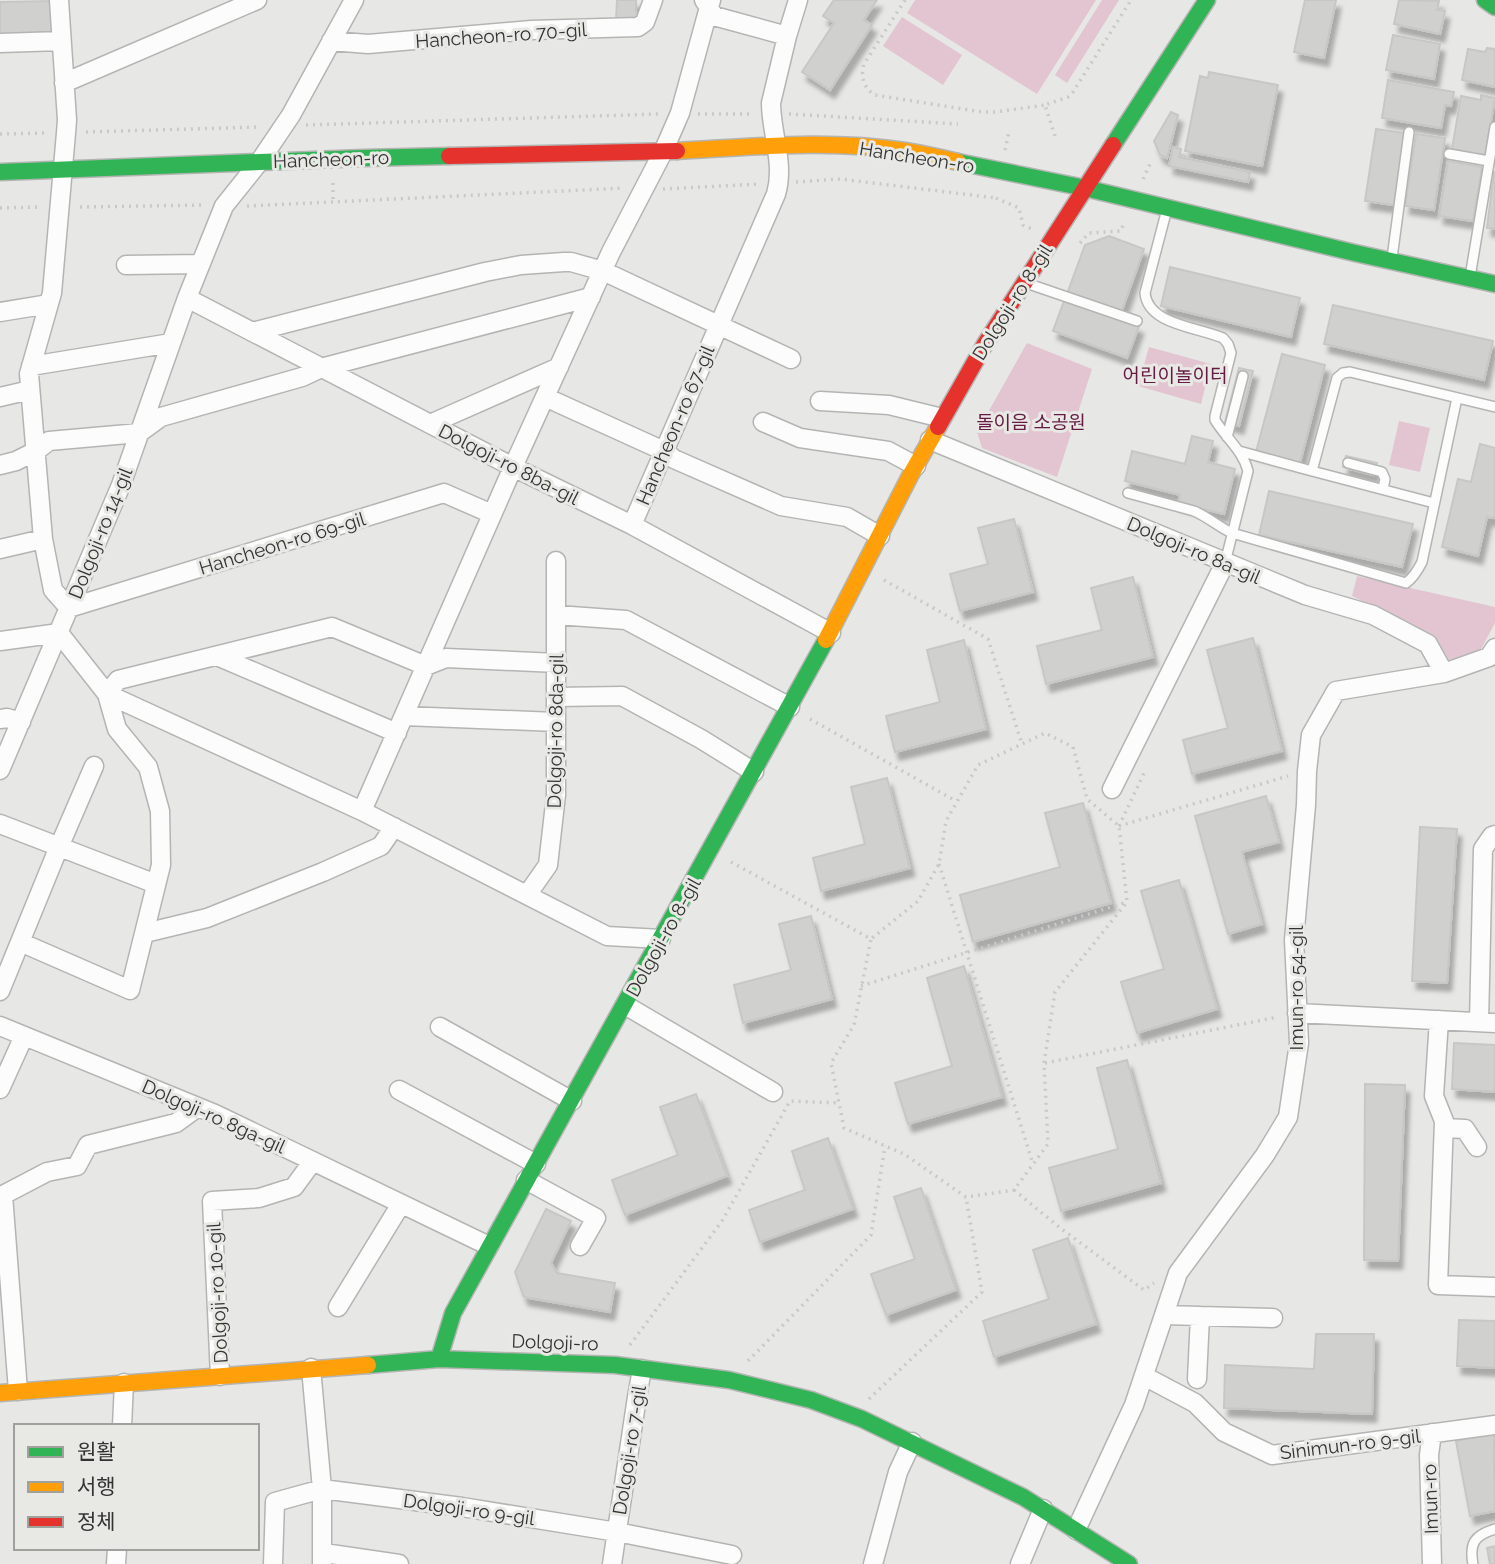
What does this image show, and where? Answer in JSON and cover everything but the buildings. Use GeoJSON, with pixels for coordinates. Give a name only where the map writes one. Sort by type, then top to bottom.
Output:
{"type":"FeatureCollection","features":[{"type":"Feature","properties":{"kind":"main road"},"geometry":{"type":"LineString","coordinates":[[1085,188],[1207,0]]}},
{"type":"Feature","properties":{"kind":"main road"},"geometry":{"type":"LineString","coordinates":[[1485,0],[1495,7]]}},
{"type":"Feature","properties":{"kind":"main road","name":"Hancheon-ro"},"geometry":{"type":"LineString","coordinates":[[0,172],[260,161],[847,146],[904,151],[1085,188],[1495,284]]}},
{"type":"Feature","properties":{"kind":"main road","name":"Dolgoji-ro 8-gil"},"geometry":{"type":"LineString","coordinates":[[439,1359],[453,1313],[831,633],[942,418],[985,344],[1085,188]]}},
{"type":"Feature","properties":{"kind":"main road","name":"Dolgoji-ro"},"geometry":{"type":"LineString","coordinates":[[9,1392],[439,1359],[615,1366],[729,1380],[811,1400],[852,1415],[1023,1497],[1076,1530]]}},
{"type":"Feature","properties":{"kind":"main road"},"geometry":{"type":"LineString","coordinates":[[1076,1530],[1126,1563]]}},
{"type":"Feature","properties":{"kind":"street"},"geometry":{"type":"LineString","coordinates":[[59,0],[67,120],[52,293],[29,373],[43,539],[53,590],[69,608]]}},
{"type":"Feature","properties":{"kind":"street"},"geometry":{"type":"LineString","coordinates":[[64,83],[257,0]]}},
{"type":"Feature","properties":{"kind":"street"},"geometry":{"type":"LineString","coordinates":[[260,161],[284,126],[354,0]]}},
{"type":"Feature","properties":{"kind":"street","name":"Hancheon-ro 70-gil"},"geometry":{"type":"LineString","coordinates":[[331,41],[368,44],[531,30],[638,27],[647,19],[653,0]]}},
{"type":"Feature","properties":{"kind":"street","name":"Hancheon-ro 67-gil"},"geometry":{"type":"LineString","coordinates":[[632,525],[776,194],[779,183],[777,146],[771,114],[772,92],[798,0]]}},
{"type":"Feature","properties":{"kind":"street"},"geometry":{"type":"LineString","coordinates":[[708,3],[714,16],[787,36]]}},
{"type":"Feature","properties":{"kind":"street"},"geometry":{"type":"LineString","coordinates":[[362,811],[513,467],[603,271],[680,113],[708,3]]}},
{"type":"Feature","properties":{"kind":"street"},"geometry":{"type":"LineString","coordinates":[[0,43],[61,41]]}},
{"type":"Feature","properties":{"kind":"street","name":"Dolgoji-ro 14-gil"},"geometry":{"type":"LineString","coordinates":[[1,764],[121,485],[187,298],[226,203],[260,161]]}},
{"type":"Feature","properties":{"kind":"street"},"geometry":{"type":"LineString","coordinates":[[252,332],[485,272],[521,265],[571,262],[603,271],[719,324]]}},
{"type":"Feature","properties":{"kind":"street"},"geometry":{"type":"LineString","coordinates":[[126,265],[200,264]]}},
{"type":"Feature","properties":{"kind":"street"},"geometry":{"type":"LineString","coordinates":[[0,465],[16,461],[49,441],[139,433],[161,416],[302,377],[321,368],[591,297]]}},
{"type":"Feature","properties":{"kind":"street","name":"Dolgoji-ro 8ba-gil"},"geometry":{"type":"LineString","coordinates":[[187,298],[513,467],[632,525],[831,633]]}},
{"type":"Feature","properties":{"kind":"street"},"geometry":{"type":"LineString","coordinates":[[0,312],[49,303]]}},
{"type":"Feature","properties":{"kind":"street","name":"Hancheon-ro 67-gil"},"geometry":{"type":"LineString","coordinates":[[719,324],[791,359]]}},
{"type":"Feature","properties":{"kind":"street"},"geometry":{"type":"LineString","coordinates":[[31,366],[171,344]]}},
{"type":"Feature","properties":{"kind":"street"},"geometry":{"type":"LineString","coordinates":[[430,424],[559,367]]}},
{"type":"Feature","properties":{"kind":"street"},"geometry":{"type":"LineString","coordinates":[[0,397],[30,390]]}},
{"type":"Feature","properties":{"kind":"street"},"geometry":{"type":"LineString","coordinates":[[545,397],[664,451],[674,459],[781,506],[847,517],[880,536]]}},
{"type":"Feature","properties":{"kind":"street"},"geometry":{"type":"LineString","coordinates":[[820,401],[889,405],[942,418]]}},
{"type":"Feature","properties":{"kind":"street"},"geometry":{"type":"LineString","coordinates":[[762,422],[800,438],[888,451],[916,466]]}},
{"type":"Feature","properties":{"kind":"street","name":"Dolgoji-ro 8a-gil"},"geometry":{"type":"LineString","coordinates":[[930,440],[1305,595],[1373,615],[1428,644],[1444,673]]}},
{"type":"Feature","properties":{"kind":"street","name":"Hancheon-ro 69-gil"},"geometry":{"type":"LineString","coordinates":[[69,608],[444,493],[492,514]]}},
{"type":"Feature","properties":{"kind":"street"},"geometry":{"type":"LineString","coordinates":[[0,549],[43,539]]}},
{"type":"Feature","properties":{"kind":"street","name":"Dolgoji-ro 8da-gil"},"geometry":{"type":"LineString","coordinates":[[527,895],[548,865],[556,795],[556,561]]}},
{"type":"Feature","properties":{"kind":"street"},"geometry":{"type":"LineString","coordinates":[[1112,789],[1225,563]]}},
{"type":"Feature","properties":{"kind":"street"},"geometry":{"type":"LineString","coordinates":[[557,614],[626,620],[790,707]]}},
{"type":"Feature","properties":{"kind":"street"},"geometry":{"type":"LineString","coordinates":[[107,694],[118,680],[332,627],[426,666],[446,658],[557,663]]}},
{"type":"Feature","properties":{"kind":"street"},"geometry":{"type":"LineString","coordinates":[[0,641],[59,633],[107,694],[117,729],[148,767],[160,811],[161,865],[130,990],[20,942]]}},
{"type":"Feature","properties":{"kind":"street","name":"Imun-ro 54-gil"},"geometry":{"type":"LineString","coordinates":[[1076,1530],[1134,1405],[1178,1273],[1265,1155],[1287,1117],[1298,1043],[1294,940],[1311,735],[1336,691],[1444,673],[1489,657],[1495,648]]}},
{"type":"Feature","properties":{"kind":"street"},"geometry":{"type":"LineString","coordinates":[[217,656],[397,733]]}},
{"type":"Feature","properties":{"kind":"street"},"geometry":{"type":"LineString","coordinates":[[107,694],[362,811],[607,936],[661,939]]}},
{"type":"Feature","properties":{"kind":"street"},"geometry":{"type":"LineString","coordinates":[[557,697],[622,696],[701,739],[754,772]]}},
{"type":"Feature","properties":{"kind":"street"},"geometry":{"type":"LineString","coordinates":[[404,716],[556,722]]}},
{"type":"Feature","properties":{"kind":"street"},"geometry":{"type":"LineString","coordinates":[[0,719],[21,722]]}},
{"type":"Feature","properties":{"kind":"street"},"geometry":{"type":"LineString","coordinates":[[0,991],[6,962],[20,942],[94,766]]}},
{"type":"Feature","properties":{"kind":"street"},"geometry":{"type":"LineString","coordinates":[[0,824],[156,884]]}},
{"type":"Feature","properties":{"kind":"street"},"geometry":{"type":"LineString","coordinates":[[145,933],[207,918],[323,872],[381,846],[394,827]]}},
{"type":"Feature","properties":{"kind":"street"},"geometry":{"type":"LineString","coordinates":[[1297,1013],[1487,1022],[1483,849],[1495,835]]}},
{"type":"Feature","properties":{"kind":"street"},"geometry":{"type":"LineString","coordinates":[[625,1005],[773,1092]]}},
{"type":"Feature","properties":{"kind":"street"},"geometry":{"type":"LineString","coordinates":[[1439,1020],[1434,1096],[1444,1128],[1438,1286],[1495,1287]]}},
{"type":"Feature","properties":{"kind":"street","name":"Dolgoji-ro 8ga-gil"},"geometry":{"type":"LineString","coordinates":[[0,1026],[198,1107],[489,1246]]}},
{"type":"Feature","properties":{"kind":"street"},"geometry":{"type":"LineString","coordinates":[[440,1027],[572,1101]]}},
{"type":"Feature","properties":{"kind":"street"},"geometry":{"type":"LineString","coordinates":[[0,1089],[24,1036]]}},
{"type":"Feature","properties":{"kind":"street"},"geometry":{"type":"LineString","coordinates":[[399,1090],[536,1164]]}},
{"type":"Feature","properties":{"kind":"street"},"geometry":{"type":"LineString","coordinates":[[9,1392],[3,1195],[47,1172],[77,1166],[88,1145],[176,1123],[198,1107]]}},
{"type":"Feature","properties":{"kind":"street"},"geometry":{"type":"LineString","coordinates":[[1444,1128],[1465,1129],[1477,1147]]}},
{"type":"Feature","properties":{"kind":"street","name":"Dolgoji-ro 10-gil"},"geometry":{"type":"LineString","coordinates":[[220,1376],[212,1201],[259,1198],[294,1187],[313,1161]]}},
{"type":"Feature","properties":{"kind":"street"},"geometry":{"type":"LineString","coordinates":[[526,1180],[596,1218],[580,1246]]}},
{"type":"Feature","properties":{"kind":"street"},"geometry":{"type":"LineString","coordinates":[[338,1307],[401,1204]]}},
{"type":"Feature","properties":{"kind":"street"},"geometry":{"type":"LineString","coordinates":[[1164,1315],[1273,1318]]}},
{"type":"Feature","properties":{"kind":"street"},"geometry":{"type":"LineString","coordinates":[[1197,1379],[1200,1316]]}},
{"type":"Feature","properties":{"kind":"street"},"geometry":{"type":"LineString","coordinates":[[312,1368],[322,1489],[323,1558],[399,1564]]}},
{"type":"Feature","properties":{"kind":"street","name":"Dolgoji-ro 7-gil"},"geometry":{"type":"LineString","coordinates":[[612,1564],[642,1369]]}},
{"type":"Feature","properties":{"kind":"street","name":"Sinimun-ro 9-gil"},"geometry":{"type":"LineString","coordinates":[[1144,1376],[1195,1403],[1224,1432],[1272,1455],[1495,1425]]}},
{"type":"Feature","properties":{"kind":"street"},"geometry":{"type":"LineString","coordinates":[[122,1424],[124,1383]]}},
{"type":"Feature","properties":{"kind":"street","name":"Imun-ro"},"geometry":{"type":"LineString","coordinates":[[1432,1433],[1429,1455],[1432,1564]]}},
{"type":"Feature","properties":{"kind":"street"},"geometry":{"type":"LineString","coordinates":[[873,1564],[898,1472],[912,1442]]}},
{"type":"Feature","properties":{"kind":"street"},"geometry":{"type":"LineString","coordinates":[[273,1564],[275,1502],[322,1489]]}},
{"type":"Feature","properties":{"kind":"street","name":"Dolgoji-ro 9-gil"},"geometry":{"type":"LineString","coordinates":[[322,1489],[462,1507],[617,1532]]}},
{"type":"Feature","properties":{"kind":"street"},"geometry":{"type":"LineString","coordinates":[[1020,1564],[1043,1509]]}},
{"type":"Feature","properties":{"kind":"street","name":"Dolgoji-ro 7-gil"},"geometry":{"type":"LineString","coordinates":[[617,1532],[732,1555]]}},
{"type":"Feature","properties":{"kind":"lane"},"geometry":{"type":"LineString","coordinates":[[1469,278],[1495,127]]}},
{"type":"Feature","properties":{"kind":"lane"},"geometry":{"type":"LineString","coordinates":[[1392,261],[1409,132]]}},
{"type":"Feature","properties":{"kind":"lane"},"geometry":{"type":"LineString","coordinates":[[1449,154],[1489,161]]}},
{"type":"Feature","properties":{"kind":"lane"},"geometry":{"type":"LineString","coordinates":[[1167,208],[1145,293],[1146,302],[1167,320],[1223,338],[1231,353],[1215,416],[1217,423],[1246,462],[1248,471],[1225,563]]}},
{"type":"Feature","properties":{"kind":"lane"},"geometry":{"type":"LineString","coordinates":[[1024,283],[1137,321]]}},
{"type":"Feature","properties":{"kind":"lane"},"geometry":{"type":"LineString","coordinates":[[1312,471],[1337,378],[1343,373],[1350,372],[1495,407]]}},
{"type":"Feature","properties":{"kind":"lane"},"geometry":{"type":"LineString","coordinates":[[1227,437],[1243,376]]}},
{"type":"Feature","properties":{"kind":"lane"},"geometry":{"type":"LineString","coordinates":[[1128,493],[1203,514],[1222,529],[1232,533],[1406,583],[1411,580],[1422,562],[1457,398]]}},
{"type":"Feature","properties":{"kind":"lane"},"geometry":{"type":"LineString","coordinates":[[1239,451],[1434,503]]}},
{"type":"Feature","properties":{"kind":"lane"},"geometry":{"type":"LineString","coordinates":[[1348,463],[1382,472],[1385,479],[1383,489]]}},
{"type":"Feature","properties":{"kind":"lane"},"geometry":{"type":"LineString","coordinates":[[1473,1564],[1472,1547],[1475,1539],[1482,1533],[1495,1529]]}},
{"type":"Feature","properties":{"kind":"path"},"geometry":{"type":"LineString","coordinates":[[905,0],[862,69],[866,88],[875,95],[982,112],[1045,105],[1068,97],[1130,0]]}},
{"type":"Feature","properties":{"kind":"path"},"geometry":{"type":"LineString","coordinates":[[1045,105],[1055,136]]}},
{"type":"Feature","properties":{"kind":"path"},"geometry":{"type":"LineString","coordinates":[[0,134],[680,113],[771,114],[958,124]]}},
{"type":"Feature","properties":{"kind":"path"},"geometry":{"type":"LineString","coordinates":[[0,208],[226,203],[246,206],[612,188],[643,190],[840,178],[996,198]]}},
{"type":"Feature","properties":{"kind":"path"},"geometry":{"type":"LineString","coordinates":[[864,568],[988,639],[1022,744]]}},
{"type":"Feature","properties":{"kind":"path"},"geometry":{"type":"LineString","coordinates":[[790,707],[957,801]]}},
{"type":"Feature","properties":{"kind":"path"},"geometry":{"type":"LineString","coordinates":[[1045,733],[1073,747],[1087,799],[1119,826],[1127,902],[1055,992],[1044,1063],[1048,1144],[1014,1190],[966,1197],[904,1154],[844,1128],[831,1063],[855,1025],[871,939],[918,901],[939,863],[946,821],[978,765],[1022,744],[1045,733]]}},
{"type":"Feature","properties":{"kind":"path"},"geometry":{"type":"LineString","coordinates":[[1119,826],[1307,771]]}},
{"type":"Feature","properties":{"kind":"path"},"geometry":{"type":"LineString","coordinates":[[711,850],[871,939]]}},
{"type":"Feature","properties":{"kind":"path"},"geometry":{"type":"LineString","coordinates":[[939,863],[1033,1164]]}},
{"type":"Feature","properties":{"kind":"path"},"geometry":{"type":"LineString","coordinates":[[862,986],[1127,902]]}},
{"type":"Feature","properties":{"kind":"path"},"geometry":{"type":"LineString","coordinates":[[1044,1063],[1297,1013]]}},
{"type":"Feature","properties":{"kind":"path"},"geometry":{"type":"LineString","coordinates":[[615,1366],[722,1221],[790,1101],[839,1103]]}},
{"type":"Feature","properties":{"kind":"path"},"geometry":{"type":"LineString","coordinates":[[729,1380],[871,1235],[885,1146]]}},
{"type":"Feature","properties":{"kind":"path"},"geometry":{"type":"LineString","coordinates":[[1014,1190],[1144,1290],[1154,1283]]}},
{"type":"Feature","properties":{"kind":"path"},"geometry":{"type":"LineString","coordinates":[[852,1415],[982,1292],[966,1197]]}},
{"type":"Feature","properties":{"kind":"green space"},"geometry":{"type":"Polygon","coordinates":[[[915,0],[1096,0],[1037,94],[907,13],[915,0]]]}},
{"type":"Feature","properties":{"kind":"green space"},"geometry":{"type":"Polygon","coordinates":[[[1102,0],[1119,0],[1067,83],[1055,75],[1102,0]]]}},
{"type":"Feature","properties":{"kind":"green space"},"geometry":{"type":"Polygon","coordinates":[[[902,17],[962,55],[943,85],[883,46],[902,17]]]}},
{"type":"Feature","properties":{"kind":"green space","name":"돌이음 소공원"},"geometry":{"type":"Polygon","coordinates":[[[1027,343],[1092,369],[1057,477],[982,448],[977,432],[1027,343]]]}},
{"type":"Feature","properties":{"kind":"green space","name":"어린이놀이터"},"geometry":{"type":"Polygon","coordinates":[[[1149,347],[1211,364],[1201,404],[1138,386],[1149,347]]]}},
{"type":"Feature","properties":{"kind":"green space"},"geometry":{"type":"Polygon","coordinates":[[[1399,421],[1430,428],[1420,472],[1389,465],[1399,421]]]}},
{"type":"Feature","properties":{"kind":"green space"},"geometry":{"type":"Polygon","coordinates":[[[1357,576],[1495,607],[1495,623],[1481,649],[1449,660],[1435,636],[1352,596],[1357,576]]]}},
{"type":"Feature","properties":{"kind":"traffic: fast"},"geometry":{"type":"LineString","coordinates":[[1113,145],[1207,0]]}},
{"type":"Feature","properties":{"kind":"traffic: fast"},"geometry":{"type":"LineString","coordinates":[[1485,0],[1495,7]]}},
{"type":"Feature","properties":{"kind":"traffic: fast"},"geometry":{"type":"LineString","coordinates":[[0,172],[449,156]]}},
{"type":"Feature","properties":{"kind":"traffic: fast"},"geometry":{"type":"LineString","coordinates":[[958,162],[1085,188],[1495,284]]}},
{"type":"Feature","properties":{"kind":"traffic: fast"},"geometry":{"type":"LineString","coordinates":[[439,1359],[453,1313],[826,640]]}},
{"type":"Feature","properties":{"kind":"traffic: fast"},"geometry":{"type":"LineString","coordinates":[[368,1365],[439,1359],[615,1365],[729,1380],[811,1400],[862,1419],[1023,1497],[1129,1564]]}},
{"type":"Feature","properties":{"kind":"traffic: slow"},"geometry":{"type":"LineString","coordinates":[[677,151],[848,145],[905,151],[958,162]]}},
{"type":"Feature","properties":{"kind":"traffic: slow"},"geometry":{"type":"LineString","coordinates":[[826,640],[938,427]]}},
{"type":"Feature","properties":{"kind":"traffic: slow"},"geometry":{"type":"LineString","coordinates":[[0,1393],[368,1365]]}},
{"type":"Feature","properties":{"kind":"traffic: jam"},"geometry":{"type":"LineString","coordinates":[[938,427],[985,344],[1113,145]]}},
{"type":"Feature","properties":{"kind":"traffic: jam"},"geometry":{"type":"LineString","coordinates":[[449,156],[677,151]]}}]}
